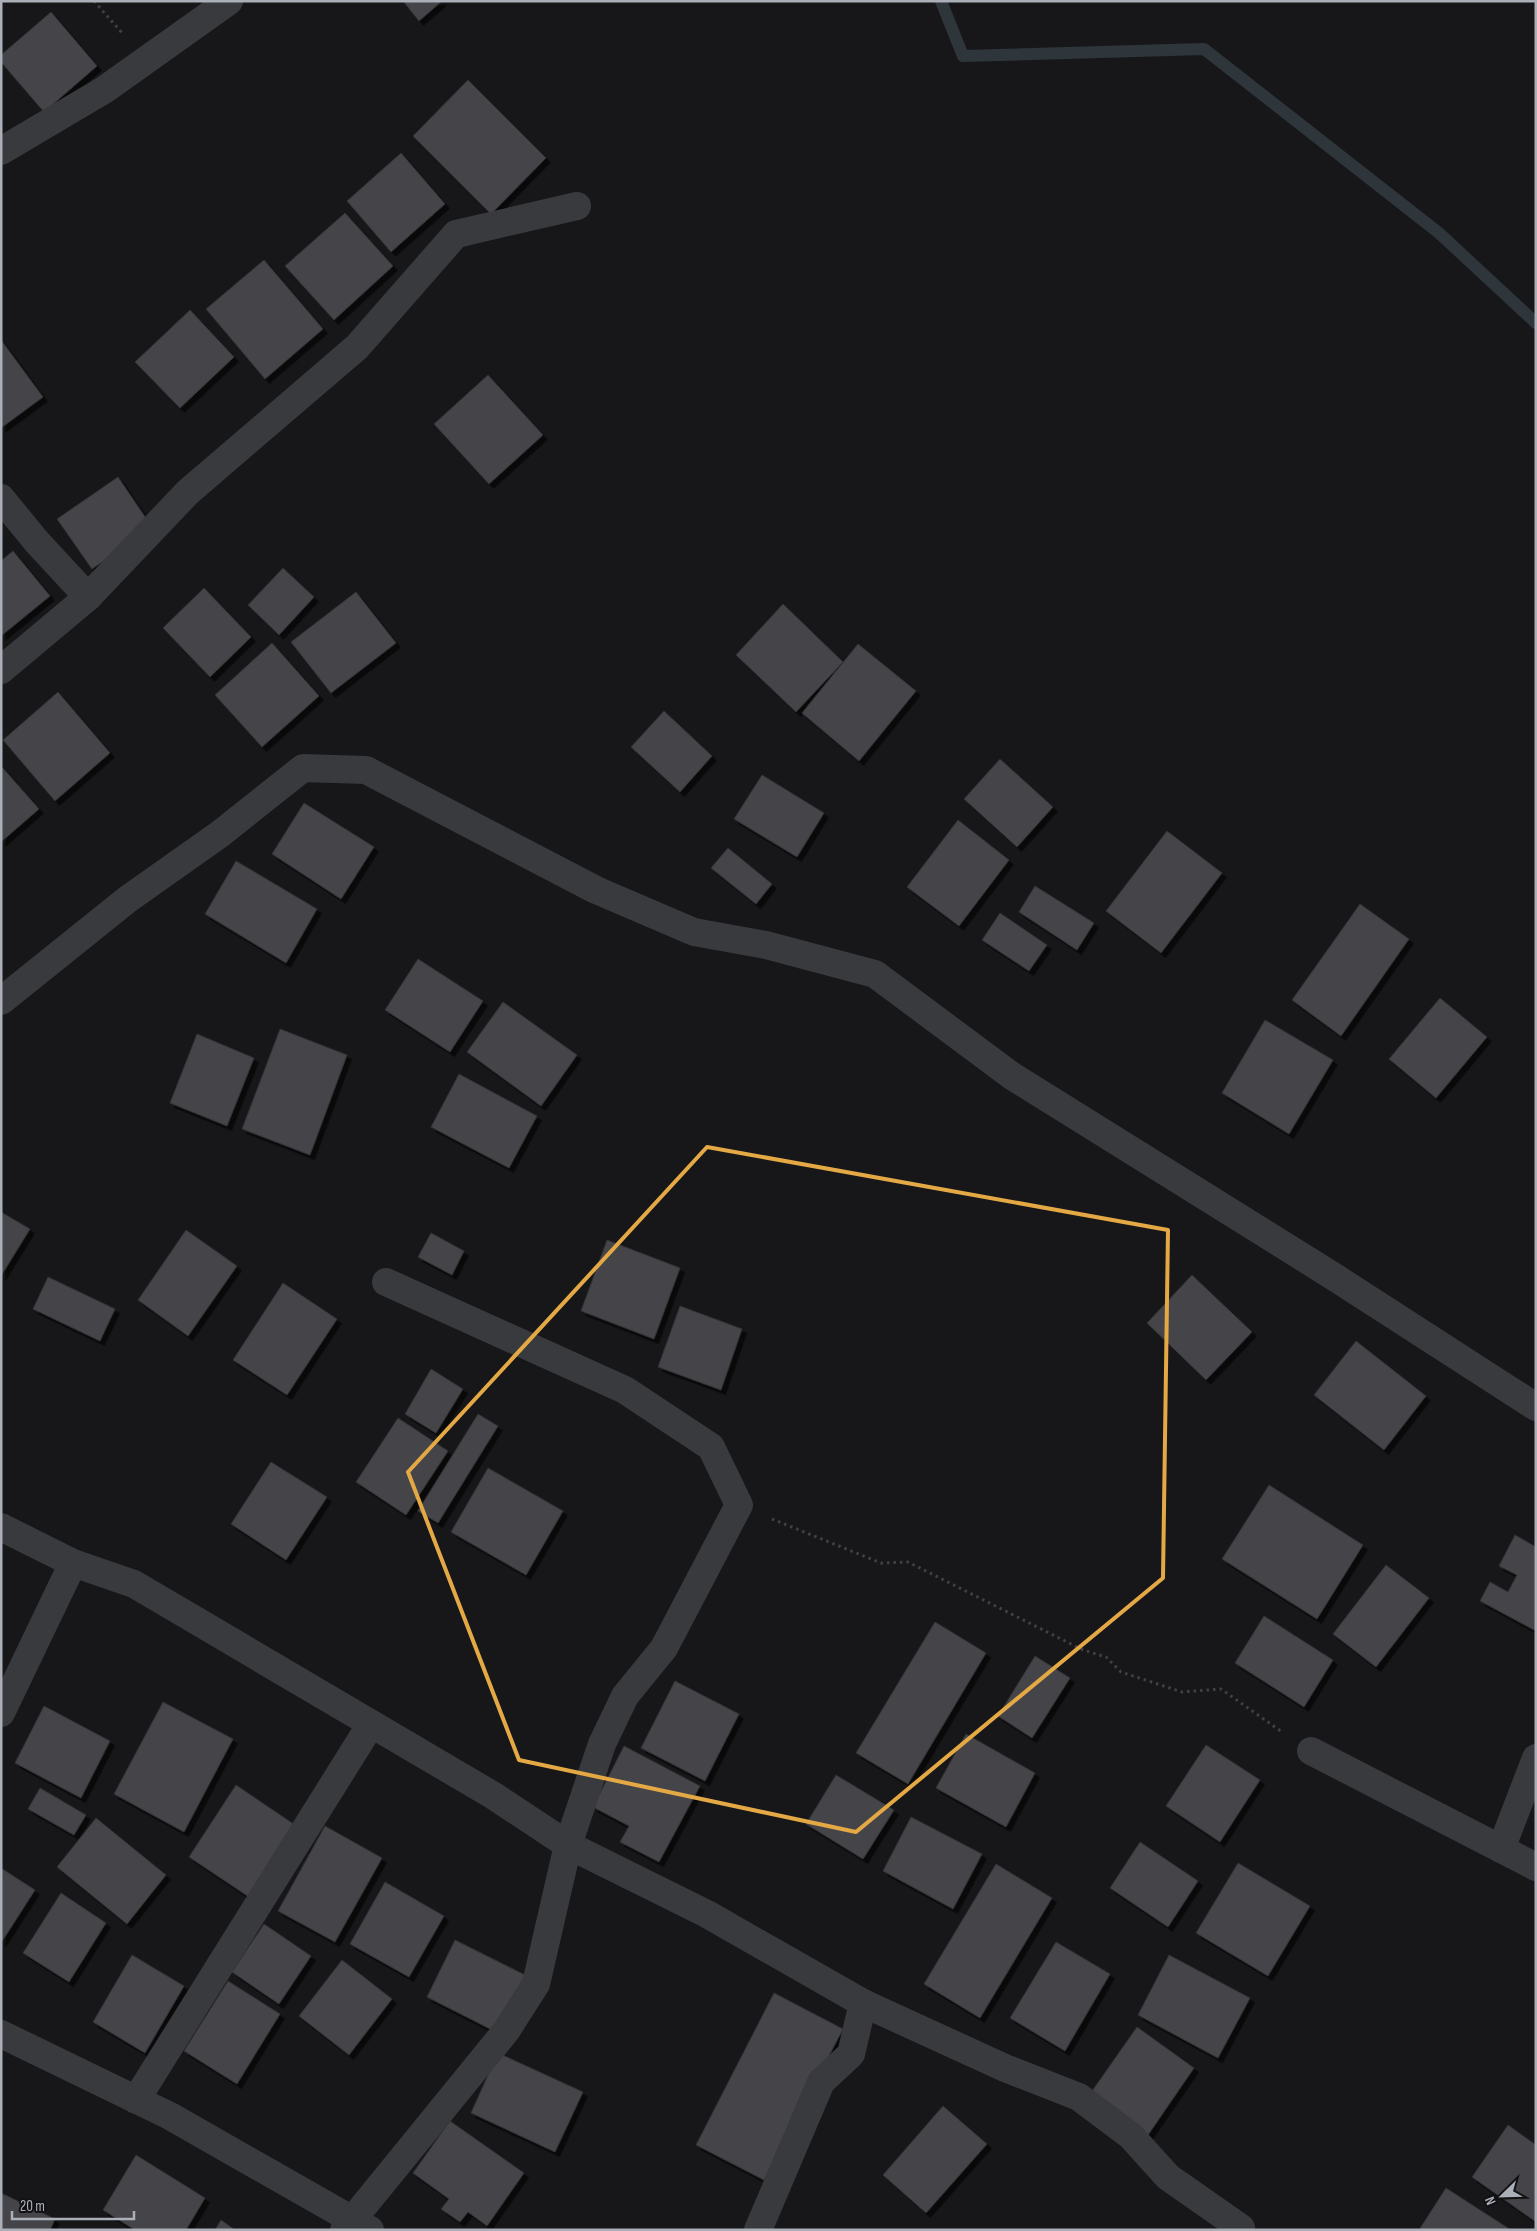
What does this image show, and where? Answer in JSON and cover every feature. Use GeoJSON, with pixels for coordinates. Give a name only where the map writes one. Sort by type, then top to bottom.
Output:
{"type":"FeatureCollection","features":[{"type":"Feature","properties":{"kind":"street"},"geometry":{"type":"LineString","coordinates":[[1,151],[104,90],[229,1]]}},
{"type":"Feature","properties":{"kind":"street"},"geometry":{"type":"LineString","coordinates":[[1,670],[88,597],[188,492],[357,347],[456,234],[577,206]]}},
{"type":"Feature","properties":{"kind":"street"},"geometry":{"type":"LineString","coordinates":[[1,498],[37,542],[88,597]]}},
{"type":"Feature","properties":{"kind":"street"},"geometry":{"type":"LineString","coordinates":[[1,1001],[128,899],[220,834],[303,768],[366,770],[596,890],[694,932],[766,945],[875,974],[1012,1076],[1336,1278],[1536,1407]]}},
{"type":"Feature","properties":{"kind":"street"},"geometry":{"type":"LineString","coordinates":[[1,2034],[170,2116],[355,2227],[506,2031],[536,1984],[568,1845],[602,1744],[625,1696],[664,1648],[739,1505],[711,1447],[624,1390],[386,1282]]}},
{"type":"Feature","properties":{"kind":"street"},"geometry":{"type":"LineString","coordinates":[[1,1527],[73,1563],[134,1584],[494,1796],[568,1845],[707,1914],[863,2003],[1005,2068],[1079,2097],[1131,2136],[1168,2177],[1241,2228],[1240,2230]]}},
{"type":"Feature","properties":{"kind":"street"},"geometry":{"type":"LineString","coordinates":[[1,1713],[73,1563]]}},
{"type":"Feature","properties":{"kind":"street"},"geometry":{"type":"LineString","coordinates":[[136,2100],[370,1724]]}},
{"type":"Feature","properties":{"kind":"street"},"geometry":{"type":"LineString","coordinates":[[1311,1751],[1536,1867]]}},
{"type":"Feature","properties":{"kind":"street"},"geometry":{"type":"LineString","coordinates":[[1501,1849],[1536,1758]]}},
{"type":"Feature","properties":{"kind":"street"},"geometry":{"type":"LineString","coordinates":[[758,2230],[820,2082],[851,2054],[863,2003]]}},
{"type":"Feature","properties":{"kind":"path"},"geometry":{"type":"LineString","coordinates":[[94,1],[146,61]]}},
{"type":"Feature","properties":{"kind":"path"},"geometry":{"type":"LineString","coordinates":[[739,1505],[881,1564],[908,1562],[1083,1650],[1106,1657],[1121,1672],[1182,1692],[1221,1689],[1311,1751]]}},
{"type":"Feature","properties":{"kind":"highlighted area"},"geometry":{"type":"Polygon","coordinates":[[[707,1147],[1168,1230],[1163,1578],[856,1832],[519,1760],[408,1472],[707,1147]]]}},
{"type":"Feature","properties":{"kind":"building"},"geometry":{"type":"Polygon","coordinates":[[[403,1],[442,1],[419,21],[403,1]]]}},
{"type":"Feature","properties":{"kind":"building"},"geometry":{"type":"Polygon","coordinates":[[[51,12],[97,66],[44,112],[1,62],[1,55],[51,12]]]}},
{"type":"Feature","properties":{"kind":"building"},"geometry":{"type":"Polygon","coordinates":[[[468,80],[546,158],[491,214],[413,136],[468,80]]]}},
{"type":"Feature","properties":{"kind":"building"},"geometry":{"type":"Polygon","coordinates":[[[401,153],[445,204],[391,252],[347,201],[401,153]]]}},
{"type":"Feature","properties":{"kind":"building"},"geometry":{"type":"Polygon","coordinates":[[[345,213],[393,266],[334,320],[285,266],[345,213]]]}},
{"type":"Feature","properties":{"kind":"building"},"geometry":{"type":"Polygon","coordinates":[[[264,260],[323,329],[265,379],[206,309],[264,260]]]}},
{"type":"Feature","properties":{"kind":"building"},"geometry":{"type":"Polygon","coordinates":[[[190,310],[234,357],[180,408],[135,362],[190,310]]]}},
{"type":"Feature","properties":{"kind":"building"},"geometry":{"type":"Polygon","coordinates":[[[1,340],[43,397],[1,428],[1,340]]]}},
{"type":"Feature","properties":{"kind":"building"},"geometry":{"type":"Polygon","coordinates":[[[488,375],[543,435],[489,484],[434,424],[488,375]]]}},
{"type":"Feature","properties":{"kind":"building"},"geometry":{"type":"Polygon","coordinates":[[[118,477],[152,527],[92,569],[57,519],[118,477]]]}},
{"type":"Feature","properties":{"kind":"building"},"geometry":{"type":"Polygon","coordinates":[[[13,551],[50,596],[1,636],[1,561],[13,551]]]}},
{"type":"Feature","properties":{"kind":"building"},"geometry":{"type":"Polygon","coordinates":[[[283,568],[314,597],[279,635],[248,605],[283,568]]]}},
{"type":"Feature","properties":{"kind":"building"},"geometry":{"type":"Polygon","coordinates":[[[204,588],[251,637],[210,677],[163,628],[204,588]]]}},
{"type":"Feature","properties":{"kind":"building"},"geometry":{"type":"Polygon","coordinates":[[[356,592],[396,643],[331,693],[291,642],[356,592]]]}},
{"type":"Feature","properties":{"kind":"building"},"geometry":{"type":"Polygon","coordinates":[[[783,604],[843,662],[796,712],[736,655],[783,604]]]}},
{"type":"Feature","properties":{"kind":"building"},"geometry":{"type":"Polygon","coordinates":[[[272,643],[319,696],[262,747],[215,695],[272,643]]]}},
{"type":"Feature","properties":{"kind":"building"},"geometry":{"type":"Polygon","coordinates":[[[858,644],[916,691],[859,761],[802,713],[858,644]]]}},
{"type":"Feature","properties":{"kind":"building"},"geometry":{"type":"Polygon","coordinates":[[[58,692],[110,753],[55,801],[3,740],[58,692]]]}},
{"type":"Feature","properties":{"kind":"building"},"geometry":{"type":"Polygon","coordinates":[[[664,711],[712,756],[680,792],[631,747],[664,711]]]}},
{"type":"Feature","properties":{"kind":"building"},"geometry":{"type":"Polygon","coordinates":[[[1000,759],[1053,807],[1017,847],[964,799],[1000,759]]]}},
{"type":"Feature","properties":{"kind":"building"},"geometry":{"type":"Polygon","coordinates":[[[1,766],[39,809],[1,842],[1,766]]]}},
{"type":"Feature","properties":{"kind":"building"},"geometry":{"type":"Polygon","coordinates":[[[762,775],[824,813],[797,857],[734,819],[762,775]]]}},
{"type":"Feature","properties":{"kind":"building"},"geometry":{"type":"Polygon","coordinates":[[[304,803],[374,847],[341,899],[272,854],[304,803]]]}},
{"type":"Feature","properties":{"kind":"building"},"geometry":{"type":"Polygon","coordinates":[[[958,820],[1009,860],[959,926],[907,887],[958,820]]]}},
{"type":"Feature","properties":{"kind":"building"},"geometry":{"type":"Polygon","coordinates":[[[1167,831],[1222,873],[1161,953],[1106,911],[1167,831]]]}},
{"type":"Feature","properties":{"kind":"building"},"geometry":{"type":"Polygon","coordinates":[[[728,848],[772,884],[756,904],[711,868],[728,848]]]}},
{"type":"Feature","properties":{"kind":"building"},"geometry":{"type":"Polygon","coordinates":[[[236,861],[317,909],[286,963],[205,914],[236,861]]]}},
{"type":"Feature","properties":{"kind":"building"},"geometry":{"type":"Polygon","coordinates":[[[1035,886],[1094,923],[1077,950],[1019,912],[1035,886]]]}},
{"type":"Feature","properties":{"kind":"building"},"geometry":{"type":"Polygon","coordinates":[[[1360,904],[1409,939],[1341,1036],[1292,1000],[1360,904]]]}},
{"type":"Feature","properties":{"kind":"building"},"geometry":{"type":"Polygon","coordinates":[[[1000,913],[1047,945],[1029,971],[982,940],[1000,913]]]}},
{"type":"Feature","properties":{"kind":"building"},"geometry":{"type":"Polygon","coordinates":[[[418,959],[483,1001],[450,1052],[385,1010],[418,959]]]}},
{"type":"Feature","properties":{"kind":"building"},"geometry":{"type":"Polygon","coordinates":[[[1440,998],[1487,1037],[1436,1098],[1389,1059],[1440,998]]]}},
{"type":"Feature","properties":{"kind":"building"},"geometry":{"type":"Polygon","coordinates":[[[503,1002],[577,1055],[541,1106],[467,1052],[503,1002]]]}},
{"type":"Feature","properties":{"kind":"building"},"geometry":{"type":"Polygon","coordinates":[[[1265,1020],[1333,1060],[1289,1134],[1222,1093],[1265,1020]]]}},
{"type":"Feature","properties":{"kind":"building"},"geometry":{"type":"Polygon","coordinates":[[[280,1029],[347,1055],[310,1155],[242,1129],[280,1029]]]}},
{"type":"Feature","properties":{"kind":"building"},"geometry":{"type":"Polygon","coordinates":[[[197,1034],[254,1058],[227,1126],[170,1103],[197,1034]]]}},
{"type":"Feature","properties":{"kind":"building"},"geometry":{"type":"Polygon","coordinates":[[[459,1074],[537,1116],[509,1168],[431,1127],[459,1074]]]}},
{"type":"Feature","properties":{"kind":"building"},"geometry":{"type":"Polygon","coordinates":[[[1,1212],[30,1229],[1,1276],[1,1212]]]}},
{"type":"Feature","properties":{"kind":"building"},"geometry":{"type":"Polygon","coordinates":[[[186,1230],[237,1266],[188,1336],[138,1300],[186,1230]]]}},
{"type":"Feature","properties":{"kind":"building"},"geometry":{"type":"Polygon","coordinates":[[[431,1233],[464,1251],[452,1275],[418,1257],[431,1233]]]}},
{"type":"Feature","properties":{"kind":"building"},"geometry":{"type":"Polygon","coordinates":[[[607,1240],[680,1268],[654,1339],[581,1311],[607,1240]]]}},
{"type":"Feature","properties":{"kind":"building"},"geometry":{"type":"Polygon","coordinates":[[[1192,1275],[1252,1332],[1206,1380],[1147,1323],[1192,1275]]]}},
{"type":"Feature","properties":{"kind":"building"},"geometry":{"type":"Polygon","coordinates":[[[48,1277],[115,1309],[100,1341],[33,1309],[48,1277]]]}},
{"type":"Feature","properties":{"kind":"building"},"geometry":{"type":"Polygon","coordinates":[[[283,1283],[337,1319],[287,1395],[233,1360],[283,1283]]]}},
{"type":"Feature","properties":{"kind":"building"},"geometry":{"type":"Polygon","coordinates":[[[680,1306],[742,1329],[721,1390],[658,1367],[680,1306]]]}},
{"type":"Feature","properties":{"kind":"building"},"geometry":{"type":"Polygon","coordinates":[[[1356,1341],[1426,1396],[1384,1450],[1314,1395],[1356,1341]]]}},
{"type":"Feature","properties":{"kind":"building"},"geometry":{"type":"Polygon","coordinates":[[[431,1369],[463,1389],[436,1433],[405,1414],[431,1369]]]}},
{"type":"Feature","properties":{"kind":"building"},"geometry":{"type":"Polygon","coordinates":[[[478,1414],[498,1426],[438,1523],[418,1511],[478,1414]]]}},
{"type":"Feature","properties":{"kind":"building"},"geometry":{"type":"Polygon","coordinates":[[[398,1418],[448,1451],[406,1515],[356,1482],[398,1418]]]}},
{"type":"Feature","properties":{"kind":"building"},"geometry":{"type":"Polygon","coordinates":[[[271,1462],[327,1497],[286,1560],[231,1524],[271,1462]]]}},
{"type":"Feature","properties":{"kind":"building"},"geometry":{"type":"Polygon","coordinates":[[[488,1468],[563,1511],[526,1575],[451,1532],[488,1468]]]}},
{"type":"Feature","properties":{"kind":"building"},"geometry":{"type":"Polygon","coordinates":[[[1269,1485],[1363,1545],[1317,1619],[1222,1559],[1269,1485]]]}},
{"type":"Feature","properties":{"kind":"building"},"geometry":{"type":"Polygon","coordinates":[[[1515,1535],[1536,1547],[1536,1631],[1480,1601],[1490,1582],[1508,1592],[1517,1575],[1499,1566],[1515,1535]]]}},
{"type":"Feature","properties":{"kind":"building"},"geometry":{"type":"Polygon","coordinates":[[[1386,1565],[1429,1598],[1376,1667],[1333,1634],[1386,1565]]]}},
{"type":"Feature","properties":{"kind":"building"},"geometry":{"type":"Polygon","coordinates":[[[1264,1616],[1333,1660],[1304,1707],[1235,1663],[1264,1616]]]}},
{"type":"Feature","properties":{"kind":"building"},"geometry":{"type":"Polygon","coordinates":[[[935,1622],[986,1653],[908,1784],[856,1753],[935,1622]]]}},
{"type":"Feature","properties":{"kind":"building"},"geometry":{"type":"Polygon","coordinates":[[[1035,1656],[1070,1678],[1032,1738],[998,1716],[1035,1656]]]}},
{"type":"Feature","properties":{"kind":"building"},"geometry":{"type":"Polygon","coordinates":[[[675,1681],[739,1714],[705,1781],[641,1748],[675,1681]]]}},
{"type":"Feature","properties":{"kind":"building"},"geometry":{"type":"Polygon","coordinates":[[[163,1702],[233,1739],[184,1832],[114,1794],[163,1702]]]}},
{"type":"Feature","properties":{"kind":"building"},"geometry":{"type":"Polygon","coordinates":[[[44,1706],[110,1741],[81,1798],[15,1763],[44,1706]]]}},
{"type":"Feature","properties":{"kind":"building"},"geometry":{"type":"Polygon","coordinates":[[[966,1734],[1035,1773],[1006,1827],[936,1788],[966,1734]]]}},
{"type":"Feature","properties":{"kind":"building"},"geometry":{"type":"Polygon","coordinates":[[[1206,1745],[1260,1780],[1220,1842],[1166,1806],[1206,1745]]]}},
{"type":"Feature","properties":{"kind":"building"},"geometry":{"type":"Polygon","coordinates":[[[624,1746],[700,1786],[659,1862],[620,1842],[629,1826],[593,1807],[624,1746]]]}},
{"type":"Feature","properties":{"kind":"building"},"geometry":{"type":"Polygon","coordinates":[[[836,1775],[894,1810],[863,1859],[806,1824],[836,1775]]]}},
{"type":"Feature","properties":{"kind":"building"},"geometry":{"type":"Polygon","coordinates":[[[236,1785],[295,1825],[249,1897],[189,1857],[236,1785]]]}},
{"type":"Feature","properties":{"kind":"building"},"geometry":{"type":"Polygon","coordinates":[[[40,1788],[86,1815],[74,1835],[28,1809],[40,1788]]]}},
{"type":"Feature","properties":{"kind":"building"},"geometry":{"type":"Polygon","coordinates":[[[911,1817],[982,1854],[953,1909],[883,1871],[911,1817]]]}},
{"type":"Feature","properties":{"kind":"building"},"geometry":{"type":"Polygon","coordinates":[[[96,1818],[166,1875],[127,1924],[57,1867],[96,1818]]]}},
{"type":"Feature","properties":{"kind":"building"},"geometry":{"type":"Polygon","coordinates":[[[325,1826],[382,1858],[335,1942],[278,1911],[325,1826]]]}},
{"type":"Feature","properties":{"kind":"building"},"geometry":{"type":"Polygon","coordinates":[[[1140,1842],[1198,1881],[1168,1927],[1110,1888],[1140,1842]]]}},
{"type":"Feature","properties":{"kind":"building"},"geometry":{"type":"Polygon","coordinates":[[[1238,1863],[1310,1906],[1268,1976],[1196,1933],[1238,1863]]]}},
{"type":"Feature","properties":{"kind":"building"},"geometry":{"type":"Polygon","coordinates":[[[996,1864],[1052,1898],[980,2018],[924,1984],[996,1864]]]}},
{"type":"Feature","properties":{"kind":"building"},"geometry":{"type":"Polygon","coordinates":[[[1,1868],[35,1890],[1,1943],[1,1868]]]}},
{"type":"Feature","properties":{"kind":"building"},"geometry":{"type":"Polygon","coordinates":[[[385,1882],[444,1916],[409,1977],[350,1944],[385,1882]]]}},
{"type":"Feature","properties":{"kind":"building"},"geometry":{"type":"Polygon","coordinates":[[[61,1893],[106,1923],[69,1982],[23,1953],[61,1893]]]}},
{"type":"Feature","properties":{"kind":"building"},"geometry":{"type":"Polygon","coordinates":[[[264,1924],[311,1956],[279,2004],[232,1972],[264,1924]]]}},
{"type":"Feature","properties":{"kind":"building"},"geometry":{"type":"Polygon","coordinates":[[[455,1940],[529,1977],[500,2034],[427,1997],[455,1940]]]}},
{"type":"Feature","properties":{"kind":"building"},"geometry":{"type":"Polygon","coordinates":[[[1056,1942],[1110,1974],[1065,2051],[1010,2018],[1056,1942]]]}},
{"type":"Feature","properties":{"kind":"building"},"geometry":{"type":"Polygon","coordinates":[[[132,1955],[184,1986],[145,2053],[93,2022],[132,1955]]]}},
{"type":"Feature","properties":{"kind":"building"},"geometry":{"type":"Polygon","coordinates":[[[1169,1955],[1250,1998],[1218,2058],[1138,2015],[1169,1955]]]}},
{"type":"Feature","properties":{"kind":"building"},"geometry":{"type":"Polygon","coordinates":[[[342,1960],[392,1999],[349,2055],[299,2016],[342,1960]]]}},
{"type":"Feature","properties":{"kind":"building"},"geometry":{"type":"Polygon","coordinates":[[[228,1981],[280,2014],[237,2084],[184,2051],[228,1981]]]}},
{"type":"Feature","properties":{"kind":"building"},"geometry":{"type":"Polygon","coordinates":[[[774,1993],[843,2029],[764,2180],[696,2145],[774,1993]]]}},
{"type":"Feature","properties":{"kind":"building"},"geometry":{"type":"Polygon","coordinates":[[[1137,2027],[1194,2068],[1148,2135],[1090,2094],[1137,2027]]]}},
{"type":"Feature","properties":{"kind":"building"},"geometry":{"type":"Polygon","coordinates":[[[498,2053],[583,2092],[555,2152],[471,2113],[498,2053]]]}},
{"type":"Feature","properties":{"kind":"building"},"geometry":{"type":"Polygon","coordinates":[[[943,2106],[987,2144],[926,2213],[883,2175],[943,2106]]]}},
{"type":"Feature","properties":{"kind":"building"},"geometry":{"type":"Polygon","coordinates":[[[450,2121],[524,2173],[487,2226],[468,2212],[460,2222],[441,2209],[449,2199],[413,2173],[450,2121]]]}},
{"type":"Feature","properties":{"kind":"building"},"geometry":{"type":"Polygon","coordinates":[[[1508,2125],[1536,2145],[1536,2222],[1472,2177],[1508,2125]]]}},
{"type":"Feature","properties":{"kind":"building"},"geometry":{"type":"Polygon","coordinates":[[[136,2155],[205,2198],[186,2230],[135,2230],[103,2210],[136,2155]]]}},
{"type":"Feature","properties":{"kind":"building"},"geometry":{"type":"Polygon","coordinates":[[[1446,2188],[1511,2230],[1419,2230],[1446,2188]]]}},
{"type":"Feature","properties":{"kind":"building"},"geometry":{"type":"Polygon","coordinates":[[[1,2193],[55,2219],[50,2230],[1,2230],[1,2193]]]}},
{"type":"Feature","properties":{"kind":"building"},"geometry":{"type":"Polygon","coordinates":[[[221,2220],[235,2230],[215,2230],[221,2220]]]}},
{"type":"Feature","properties":{"kind":"waterway"},"geometry":{"type":"LineString","coordinates":[[941,1],[963,56],[1204,49],[1439,233],[1536,323]]}}]}
